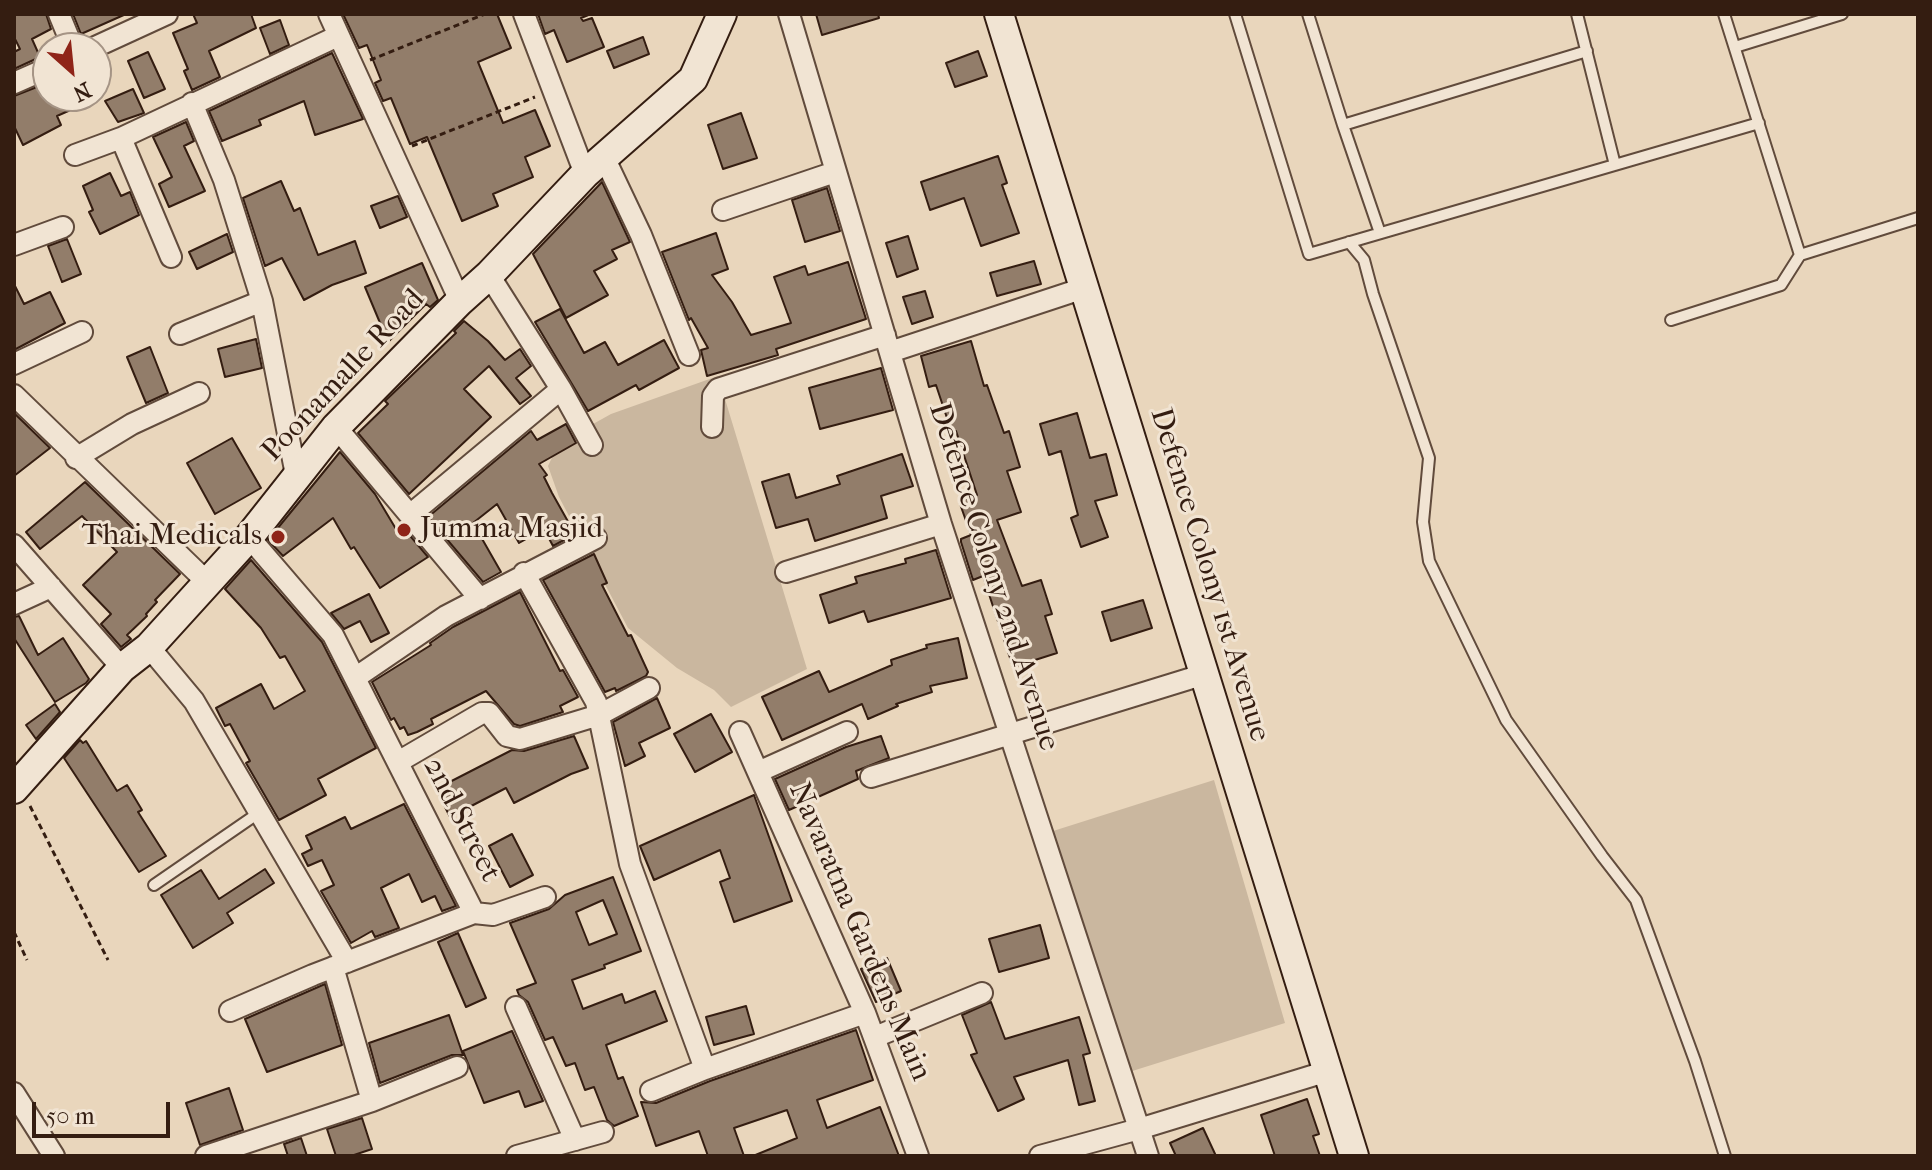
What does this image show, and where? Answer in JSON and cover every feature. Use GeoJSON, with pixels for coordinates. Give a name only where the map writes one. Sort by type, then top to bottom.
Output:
{"type":"FeatureCollection","features":[{"type":"Feature","properties":{"kind":"street"},"geometry":{"type":"LineString","coordinates":[[112,39],[167,14]]}},
{"type":"Feature","properties":{"kind":"street"},"geometry":{"type":"LineString","coordinates":[[329,14],[460,301]]}},
{"type":"Feature","properties":{"kind":"street"},"geometry":{"type":"LineString","coordinates":[[524,14],[553,90],[595,166],[641,235],[689,355]]}},
{"type":"Feature","properties":{"kind":"street","name":"Poonamalle Road"},"geometry":{"type":"LineString","coordinates":[[16,786],[122,668],[149,647],[249,537],[336,427],[595,166],[693,79],[722,14]]}},
{"type":"Feature","properties":{"kind":"street","name":"Defence Colony 2nd Avenue"},"geometry":{"type":"LineString","coordinates":[[789,14],[941,524],[1148,1156]]}},
{"type":"Feature","properties":{"kind":"street","name":"Defence Colony 1st Avenue"},"geometry":{"type":"LineString","coordinates":[[999,14],[1354,1156]]}},
{"type":"Feature","properties":{"kind":"street"},"geometry":{"type":"LineString","coordinates":[[75,155],[121,138],[338,36]]}},
{"type":"Feature","properties":{"kind":"street"},"geometry":{"type":"LineString","coordinates":[[192,103],[224,180],[262,301],[296,475]]}},
{"type":"Feature","properties":{"kind":"street"},"geometry":{"type":"LineString","coordinates":[[121,138],[171,257]]}},
{"type":"Feature","properties":{"kind":"street"},"geometry":{"type":"LineString","coordinates":[[723,210],[835,172]]}},
{"type":"Feature","properties":{"kind":"street"},"geometry":{"type":"LineString","coordinates":[[14,245],[63,227]]}},
{"type":"Feature","properties":{"kind":"street"},"geometry":{"type":"LineString","coordinates":[[489,275],[561,389],[592,445]]}},
{"type":"Feature","properties":{"kind":"street"},"geometry":{"type":"LineString","coordinates":[[712,427],[713,396],[723,386],[887,344],[1084,288]]}},
{"type":"Feature","properties":{"kind":"street"},"geometry":{"type":"LineString","coordinates":[[180,334],[262,301]]}},
{"type":"Feature","properties":{"kind":"street"},"geometry":{"type":"LineString","coordinates":[[14,364],[82,332]]}},
{"type":"Feature","properties":{"kind":"street"},"geometry":{"type":"LineString","coordinates":[[410,515],[561,389]]}},
{"type":"Feature","properties":{"kind":"street"},"geometry":{"type":"LineString","coordinates":[[76,458],[132,424],[199,393]]}},
{"type":"Feature","properties":{"kind":"street"},"geometry":{"type":"LineString","coordinates":[[14,395],[207,582]]}},
{"type":"Feature","properties":{"kind":"street"},"geometry":{"type":"LineString","coordinates":[[336,427],[480,599]]}},
{"type":"Feature","properties":{"kind":"street"},"geometry":{"type":"LineString","coordinates":[[786,572],[941,524]]}},
{"type":"Feature","properties":{"kind":"street","name":"2nd Street"},"geometry":{"type":"LineString","coordinates":[[230,1011],[474,913],[333,635],[249,537]]}},
{"type":"Feature","properties":{"kind":"street"},"geometry":{"type":"LineString","coordinates":[[355,678],[446,616],[596,538]]}},
{"type":"Feature","properties":{"kind":"street"},"geometry":{"type":"LineString","coordinates":[[14,545],[122,668]]}},
{"type":"Feature","properties":{"kind":"street"},"geometry":{"type":"LineString","coordinates":[[524,573],[596,702],[630,864],[705,1069]]}},
{"type":"Feature","properties":{"kind":"street"},"geometry":{"type":"LineString","coordinates":[[14,604],[51,587]]}},
{"type":"Feature","properties":{"kind":"street"},"geometry":{"type":"LineString","coordinates":[[149,647],[194,701],[260,812],[340,965],[372,1101]]}},
{"type":"Feature","properties":{"kind":"street"},"geometry":{"type":"LineString","coordinates":[[871,777],[1205,674]]}},
{"type":"Feature","properties":{"kind":"street"},"geometry":{"type":"LineString","coordinates":[[398,762],[482,713],[489,713],[507,736],[520,739],[599,715],[649,688]]}},
{"type":"Feature","properties":{"kind":"street","name":"Navaratna Gardens Main"},"geometry":{"type":"LineString","coordinates":[[740,732],[865,1013],[918,1156]]}},
{"type":"Feature","properties":{"kind":"street"},"geometry":{"type":"LineString","coordinates":[[758,772],[847,732]]}},
{"type":"Feature","properties":{"kind":"street"},"geometry":{"type":"LineString","coordinates":[[474,913],[493,915],[545,897]]}},
{"type":"Feature","properties":{"kind":"street"},"geometry":{"type":"LineString","coordinates":[[875,1037],[982,993]]}},
{"type":"Feature","properties":{"kind":"street"},"geometry":{"type":"LineString","coordinates":[[516,1007],[575,1140]]}},
{"type":"Feature","properties":{"kind":"street"},"geometry":{"type":"LineString","coordinates":[[651,1091],[865,1013]]}},
{"type":"Feature","properties":{"kind":"street"},"geometry":{"type":"LineString","coordinates":[[206,1156],[372,1101],[457,1067]]}},
{"type":"Feature","properties":{"kind":"street"},"geometry":{"type":"LineString","coordinates":[[1040,1156],[1328,1071]]}},
{"type":"Feature","properties":{"kind":"street"},"geometry":{"type":"LineString","coordinates":[[14,1093],[54,1156]]}},
{"type":"Feature","properties":{"kind":"street"},"geometry":{"type":"LineString","coordinates":[[517,1156],[603,1132]]}},
{"type":"Feature","properties":{"kind":"lane"},"geometry":{"type":"LineString","coordinates":[[1235,14],[1309,254],[1759,123]]}},
{"type":"Feature","properties":{"kind":"lane"},"geometry":{"type":"LineString","coordinates":[[1308,14],[1380,233]]}},
{"type":"Feature","properties":{"kind":"lane"},"geometry":{"type":"LineString","coordinates":[[1577,14],[1615,165]]}},
{"type":"Feature","properties":{"kind":"lane"},"geometry":{"type":"LineString","coordinates":[[1724,14],[1800,255]]}},
{"type":"Feature","properties":{"kind":"lane"},"geometry":{"type":"LineString","coordinates":[[1735,47],[1842,14]]}},
{"type":"Feature","properties":{"kind":"lane"},"geometry":{"type":"LineString","coordinates":[[1343,125],[1587,51]]}},
{"type":"Feature","properties":{"kind":"lane"},"geometry":{"type":"LineString","coordinates":[[1671,320],[1781,285],[1800,255],[1918,218]]}},
{"type":"Feature","properties":{"kind":"lane"},"geometry":{"type":"LineString","coordinates":[[1349,242],[1364,260],[1429,458],[1423,522],[1429,561],[1506,720],[1636,900],[1725,1156]]}},
{"type":"Feature","properties":{"kind":"lane"},"geometry":{"type":"LineString","coordinates":[[154,885],[260,812]]}},
{"type":"Feature","properties":{"kind":"path"},"geometry":{"type":"LineString","coordinates":[[352,67],[485,14]]}},
{"type":"Feature","properties":{"kind":"path"},"geometry":{"type":"LineString","coordinates":[[392,154],[553,90]]}},
{"type":"Feature","properties":{"kind":"path"},"geometry":{"type":"LineString","coordinates":[[16,786],[108,960]]}},
{"type":"Feature","properties":{"kind":"path"},"geometry":{"type":"LineString","coordinates":[[14,932],[27,960]]}},
{"type":"Feature","properties":{"kind":"shaded area"},"geometry":{"type":"Polygon","coordinates":[[[718,376],[807,669],[731,707],[714,690],[677,668],[628,628],[559,497],[548,466],[559,443],[611,414],[718,376]]]}},
{"type":"Feature","properties":{"kind":"shaded area"},"geometry":{"type":"Polygon","coordinates":[[[1214,780],[1285,1023],[1126,1073],[1050,832],[1214,780]]]}},
{"type":"Feature","properties":{"kind":"building"},"geometry":{"type":"Polygon","coordinates":[[[14,14],[46,14],[51,29],[32,32],[32,61],[14,69],[14,52],[20,49],[14,37],[14,14]]]}},
{"type":"Feature","properties":{"kind":"building"},"geometry":{"type":"Polygon","coordinates":[[[73,14],[126,14],[86,32],[80,32],[73,14]]]}},
{"type":"Feature","properties":{"kind":"building"},"geometry":{"type":"Polygon","coordinates":[[[193,14],[251,14],[256,28],[209,51],[220,77],[192,90],[184,71],[188,69],[173,33],[197,23],[193,14]]]}},
{"type":"Feature","properties":{"kind":"building"},"geometry":{"type":"Polygon","coordinates":[[[343,14],[497,14],[511,48],[478,62],[503,123],[535,110],[550,146],[525,157],[533,177],[493,194],[498,206],[462,221],[427,137],[410,144],[391,98],[383,101],[375,83],[381,80],[367,45],[359,48],[343,14]]]}},
{"type":"Feature","properties":{"kind":"building"},"geometry":{"type":"Polygon","coordinates":[[[538,14],[591,14],[581,18],[583,21],[592,18],[604,47],[567,62],[554,30],[545,34],[538,14]]]}},
{"type":"Feature","properties":{"kind":"building"},"geometry":{"type":"Polygon","coordinates":[[[816,14],[878,14],[879,18],[822,35],[816,14]]]}},
{"type":"Feature","properties":{"kind":"building"},"geometry":{"type":"Polygon","coordinates":[[[280,20],[289,45],[270,54],[260,28],[280,20]]]}},
{"type":"Feature","properties":{"kind":"building"},"geometry":{"type":"Polygon","coordinates":[[[643,37],[649,54],[614,68],[607,51],[643,37]]]}},
{"type":"Feature","properties":{"kind":"building"},"geometry":{"type":"Polygon","coordinates":[[[978,51],[987,76],[955,87],[946,63],[978,51]]]}},
{"type":"Feature","properties":{"kind":"building"},"geometry":{"type":"Polygon","coordinates":[[[148,52],[165,89],[144,98],[128,61],[148,52]]]}},
{"type":"Feature","properties":{"kind":"building"},"geometry":{"type":"Polygon","coordinates":[[[332,53],[363,119],[315,135],[304,101],[259,120],[261,125],[222,141],[209,111],[332,53]]]}},
{"type":"Feature","properties":{"kind":"building"},"geometry":{"type":"Polygon","coordinates":[[[32,89],[32,112],[66,112],[57,116],[61,125],[23,145],[14,126],[14,96],[32,89]]]}},
{"type":"Feature","properties":{"kind":"building"},"geometry":{"type":"Polygon","coordinates":[[[133,89],[144,113],[118,122],[112,112],[112,98],[133,89]]]}},
{"type":"Feature","properties":{"kind":"building"},"geometry":{"type":"Polygon","coordinates":[[[741,113],[757,158],[723,169],[708,125],[741,113]]]}},
{"type":"Feature","properties":{"kind":"building"},"geometry":{"type":"Polygon","coordinates":[[[186,122],[194,141],[184,146],[205,191],[169,207],[159,184],[172,177],[153,137],[186,122]]]}},
{"type":"Feature","properties":{"kind":"building"},"geometry":{"type":"Polygon","coordinates":[[[998,156],[1007,183],[1002,185],[1019,233],[981,246],[964,198],[930,210],[921,182],[998,156]]]}},
{"type":"Feature","properties":{"kind":"building"},"geometry":{"type":"Polygon","coordinates":[[[110,173],[121,196],[130,192],[139,215],[100,234],[89,212],[93,210],[83,186],[110,173]]]}},
{"type":"Feature","properties":{"kind":"building"},"geometry":{"type":"Polygon","coordinates":[[[281,181],[294,211],[300,208],[318,255],[355,241],[366,273],[332,285],[304,300],[282,258],[265,266],[243,198],[281,181]]]}},
{"type":"Feature","properties":{"kind":"building"},"geometry":{"type":"Polygon","coordinates":[[[602,182],[630,242],[612,250],[617,259],[594,271],[608,295],[566,318],[533,254],[602,182]]]}},
{"type":"Feature","properties":{"kind":"building"},"geometry":{"type":"Polygon","coordinates":[[[827,188],[840,231],[805,242],[792,200],[827,188]]]}},
{"type":"Feature","properties":{"kind":"building"},"geometry":{"type":"Polygon","coordinates":[[[398,196],[407,217],[380,228],[371,206],[398,196]]]}},
{"type":"Feature","properties":{"kind":"building"},"geometry":{"type":"Polygon","coordinates":[[[716,233],[728,269],[712,275],[751,335],[791,323],[774,277],[805,266],[808,275],[848,262],[866,319],[776,349],[778,355],[707,376],[701,350],[708,348],[691,318],[689,320],[662,252],[716,233]]]}},
{"type":"Feature","properties":{"kind":"building"},"geometry":{"type":"Polygon","coordinates":[[[227,234],[233,252],[197,269],[189,252],[227,234]]]}},
{"type":"Feature","properties":{"kind":"building"},"geometry":{"type":"Polygon","coordinates":[[[908,236],[918,269],[897,277],[886,243],[908,236]]]}},
{"type":"Feature","properties":{"kind":"building"},"geometry":{"type":"Polygon","coordinates":[[[67,239],[81,274],[62,282],[48,246],[67,239]]]}},
{"type":"Feature","properties":{"kind":"building"},"geometry":{"type":"Polygon","coordinates":[[[1034,261],[1041,284],[997,296],[990,273],[1034,261]]]}},
{"type":"Feature","properties":{"kind":"building"},"geometry":{"type":"Polygon","coordinates":[[[422,263],[438,300],[430,307],[426,304],[388,342],[365,287],[422,263]]]}},
{"type":"Feature","properties":{"kind":"building"},"geometry":{"type":"Polygon","coordinates":[[[14,284],[24,304],[50,292],[65,323],[14,350],[14,284]]]}},
{"type":"Feature","properties":{"kind":"building"},"geometry":{"type":"Polygon","coordinates":[[[925,291],[933,317],[912,324],[903,297],[925,291]]]}},
{"type":"Feature","properties":{"kind":"building"},"geometry":{"type":"Polygon","coordinates":[[[560,309],[584,353],[605,342],[618,365],[664,340],[679,368],[639,390],[636,385],[588,411],[535,322],[560,309]]]}},
{"type":"Feature","properties":{"kind":"building"},"geometry":{"type":"Polygon","coordinates":[[[464,321],[505,360],[520,349],[531,366],[516,378],[531,396],[520,404],[489,366],[464,389],[491,417],[409,494],[358,433],[388,404],[385,401],[456,333],[454,331],[464,321]]]}},
{"type":"Feature","properties":{"kind":"building"},"geometry":{"type":"Polygon","coordinates":[[[256,339],[262,368],[225,377],[218,349],[256,339]]]}},
{"type":"Feature","properties":{"kind":"building"},"geometry":{"type":"Polygon","coordinates":[[[971,341],[984,386],[987,385],[1004,433],[1009,431],[1020,467],[1007,471],[1021,512],[997,520],[1022,586],[1041,580],[1052,614],[1045,616],[1057,653],[1013,667],[983,576],[973,580],[961,542],[961,539],[971,535],[959,501],[977,495],[956,431],[952,433],[936,385],[929,387],[921,356],[971,341]]]}},
{"type":"Feature","properties":{"kind":"building"},"geometry":{"type":"Polygon","coordinates":[[[150,347],[168,393],[146,403],[127,357],[150,347]]]}},
{"type":"Feature","properties":{"kind":"building"},"geometry":{"type":"Polygon","coordinates":[[[881,368],[893,410],[820,429],[809,388],[881,368]]]}},
{"type":"Feature","properties":{"kind":"building"},"geometry":{"type":"Polygon","coordinates":[[[14,413],[50,448],[14,476],[14,413]]]}},
{"type":"Feature","properties":{"kind":"building"},"geometry":{"type":"Polygon","coordinates":[[[1077,413],[1090,458],[1106,454],[1117,495],[1095,501],[1108,537],[1081,547],[1071,518],[1078,515],[1061,451],[1049,455],[1040,424],[1077,413]]]}},
{"type":"Feature","properties":{"kind":"building"},"geometry":{"type":"Polygon","coordinates":[[[566,424],[576,443],[539,464],[575,534],[553,546],[544,529],[519,543],[497,504],[473,523],[501,572],[483,582],[428,517],[531,431],[537,440],[566,424]]]}},
{"type":"Feature","properties":{"kind":"building"},"geometry":{"type":"Polygon","coordinates":[[[232,438],[261,488],[215,514],[187,463],[232,438]]]}},
{"type":"Feature","properties":{"kind":"building"},"geometry":{"type":"Polygon","coordinates":[[[340,452],[375,494],[396,529],[401,525],[428,557],[380,588],[333,518],[283,556],[268,540],[340,452]]]}},
{"type":"Feature","properties":{"kind":"building"},"geometry":{"type":"Polygon","coordinates":[[[902,454],[913,486],[881,496],[887,518],[815,541],[808,519],[776,528],[762,482],[789,474],[796,498],[840,484],[837,476],[902,454]]]}},
{"type":"Feature","properties":{"kind":"building"},"geometry":{"type":"Polygon","coordinates":[[[85,482],[180,574],[155,600],[157,602],[147,616],[127,635],[131,639],[121,647],[101,624],[111,614],[83,585],[117,552],[82,516],[40,549],[26,532],[85,482]]]}},
{"type":"Feature","properties":{"kind":"building"},"geometry":{"type":"Polygon","coordinates":[[[936,550],[951,598],[868,622],[864,611],[829,623],[820,595],[857,583],[855,577],[906,563],[905,559],[936,550]]]}},
{"type":"Feature","properties":{"kind":"building"},"geometry":{"type":"Polygon","coordinates":[[[594,554],[607,583],[602,585],[648,672],[646,676],[616,691],[615,688],[605,692],[543,580],[594,554]]]}},
{"type":"Feature","properties":{"kind":"building"},"geometry":{"type":"Polygon","coordinates":[[[251,560],[322,642],[376,748],[318,779],[326,795],[279,820],[246,763],[250,761],[230,724],[225,726],[216,708],[261,684],[274,709],[305,691],[285,656],[280,658],[261,628],[225,589],[251,560]]]}},
{"type":"Feature","properties":{"kind":"building"},"geometry":{"type":"Polygon","coordinates":[[[520,592],[560,671],[563,670],[578,697],[560,706],[563,712],[520,726],[514,724],[486,691],[431,719],[433,724],[417,732],[408,735],[404,727],[400,729],[394,718],[391,720],[372,682],[431,645],[453,627],[520,592]]]}},
{"type":"Feature","properties":{"kind":"building"},"geometry":{"type":"Polygon","coordinates":[[[369,594],[389,633],[371,642],[360,621],[344,629],[331,613],[369,594]]]}},
{"type":"Feature","properties":{"kind":"building"},"geometry":{"type":"Polygon","coordinates":[[[1143,600],[1152,628],[1111,641],[1102,612],[1143,600]]]}},
{"type":"Feature","properties":{"kind":"building"},"geometry":{"type":"Polygon","coordinates":[[[19,616],[38,655],[63,638],[89,679],[86,683],[55,702],[14,638],[14,617],[19,616]]]}},
{"type":"Feature","properties":{"kind":"building"},"geometry":{"type":"Polygon","coordinates":[[[958,638],[967,678],[930,686],[932,692],[896,704],[898,706],[868,719],[862,704],[782,740],[762,697],[819,671],[829,692],[892,665],[891,660],[927,648],[926,645],[958,638]]]}},
{"type":"Feature","properties":{"kind":"building"},"geometry":{"type":"Polygon","coordinates":[[[657,698],[670,728],[639,743],[645,756],[625,766],[613,722],[657,698]]]}},
{"type":"Feature","properties":{"kind":"building"},"geometry":{"type":"Polygon","coordinates":[[[55,704],[60,712],[36,739],[26,725],[55,704]]]}},
{"type":"Feature","properties":{"kind":"building"},"geometry":{"type":"Polygon","coordinates":[[[711,714],[732,752],[695,772],[674,734],[711,714]]]}},
{"type":"Feature","properties":{"kind":"building"},"geometry":{"type":"Polygon","coordinates":[[[574,736],[588,768],[514,803],[506,788],[450,817],[436,789],[512,750],[524,751],[574,736]]]}},
{"type":"Feature","properties":{"kind":"building"},"geometry":{"type":"Polygon","coordinates":[[[881,736],[889,758],[856,771],[858,779],[789,810],[775,779],[846,747],[881,736]]]}},
{"type":"Feature","properties":{"kind":"building"},"geometry":{"type":"Polygon","coordinates":[[[80,740],[83,743],[86,741],[117,791],[127,785],[142,810],[138,812],[166,856],[139,872],[64,758],[80,740]]]}},
{"type":"Feature","properties":{"kind":"building"},"geometry":{"type":"Polygon","coordinates":[[[754,795],[792,901],[734,922],[720,882],[730,878],[720,850],[654,880],[640,846],[754,795]]]}},
{"type":"Feature","properties":{"kind":"building"},"geometry":{"type":"Polygon","coordinates":[[[404,804],[456,906],[442,911],[435,896],[422,902],[409,874],[381,888],[399,928],[375,937],[372,931],[351,943],[321,891],[334,885],[322,860],[308,866],[302,854],[312,849],[306,836],[345,817],[351,829],[404,804]]]}},
{"type":"Feature","properties":{"kind":"building"},"geometry":{"type":"Polygon","coordinates":[[[512,834],[533,875],[510,887],[489,846],[512,834]]]}},
{"type":"Feature","properties":{"kind":"building"},"geometry":{"type":"Polygon","coordinates":[[[265,869],[274,883],[227,913],[233,923],[193,948],[161,895],[201,870],[219,899],[265,869]]]}},
{"type":"Feature","properties":{"kind":"building"},"geometry":{"type":"Polygon","coordinates":[[[613,877],[641,951],[572,980],[583,1009],[622,994],[625,1003],[655,991],[667,1021],[606,1045],[618,1079],[623,1077],[638,1116],[614,1126],[607,1120],[594,1087],[585,1090],[575,1063],[566,1066],[553,1037],[545,1040],[528,1002],[517,990],[536,983],[510,923],[549,909],[565,895],[613,877]],[[603,900],[576,912],[589,945],[617,934],[603,900]]]}},
{"type":"Feature","properties":{"kind":"building"},"geometry":{"type":"Polygon","coordinates":[[[1040,925],[1049,958],[999,972],[989,939],[1040,925]]]}},
{"type":"Feature","properties":{"kind":"building"},"geometry":{"type":"Polygon","coordinates":[[[458,933],[486,998],[466,1007],[438,942],[458,933]]]}},
{"type":"Feature","properties":{"kind":"building"},"geometry":{"type":"Polygon","coordinates":[[[887,958],[901,991],[876,1002],[861,969],[887,958]]]}},
{"type":"Feature","properties":{"kind":"building"},"geometry":{"type":"Polygon","coordinates":[[[325,984],[342,1045],[267,1072],[245,1019],[325,984]]]}},
{"type":"Feature","properties":{"kind":"building"},"geometry":{"type":"Polygon","coordinates":[[[991,1002],[1005,1039],[1079,1017],[1090,1053],[1083,1055],[1095,1101],[1079,1105],[1068,1060],[1014,1077],[1024,1099],[998,1111],[971,1055],[977,1053],[962,1015],[991,1002]]]}},
{"type":"Feature","properties":{"kind":"building"},"geometry":{"type":"Polygon","coordinates":[[[746,1006],[754,1034],[714,1045],[706,1017],[746,1006]]]}},
{"type":"Feature","properties":{"kind":"building"},"geometry":{"type":"Polygon","coordinates":[[[449,1015],[463,1055],[452,1055],[380,1083],[369,1043],[449,1015]]]}},
{"type":"Feature","properties":{"kind":"building"},"geometry":{"type":"Polygon","coordinates":[[[856,1030],[873,1080],[817,1100],[827,1128],[880,1107],[899,1156],[753,1156],[797,1138],[787,1110],[734,1128],[744,1156],[708,1156],[699,1131],[656,1146],[641,1102],[656,1103],[856,1030]]]}},
{"type":"Feature","properties":{"kind":"building"},"geometry":{"type":"Polygon","coordinates":[[[512,1031],[543,1101],[525,1107],[519,1091],[484,1103],[463,1051],[512,1031]]]}},
{"type":"Feature","properties":{"kind":"building"},"geometry":{"type":"Polygon","coordinates":[[[229,1088],[243,1130],[200,1145],[186,1103],[229,1088]]]}},
{"type":"Feature","properties":{"kind":"building"},"geometry":{"type":"Polygon","coordinates":[[[1307,1099],[1319,1134],[1313,1136],[1320,1156],[1275,1156],[1261,1115],[1307,1099]]]}},
{"type":"Feature","properties":{"kind":"building"},"geometry":{"type":"Polygon","coordinates":[[[362,1118],[372,1149],[351,1156],[336,1156],[327,1129],[362,1118]]]}},
{"type":"Feature","properties":{"kind":"building"},"geometry":{"type":"Polygon","coordinates":[[[1203,1128],[1216,1156],[1176,1156],[1170,1143],[1203,1128]]]}},
{"type":"Feature","properties":{"kind":"building"},"geometry":{"type":"Polygon","coordinates":[[[301,1138],[307,1156],[288,1156],[284,1144],[301,1138]]]}},
{"type":"Feature","properties":{"kind":"place","name":"Jumma Masjid"},"geometry":{"type":"Point","coordinates":[404,530]}},
{"type":"Feature","properties":{"kind":"place","name":"Thai Medicals"},"geometry":{"type":"Point","coordinates":[278,537]}}]}
